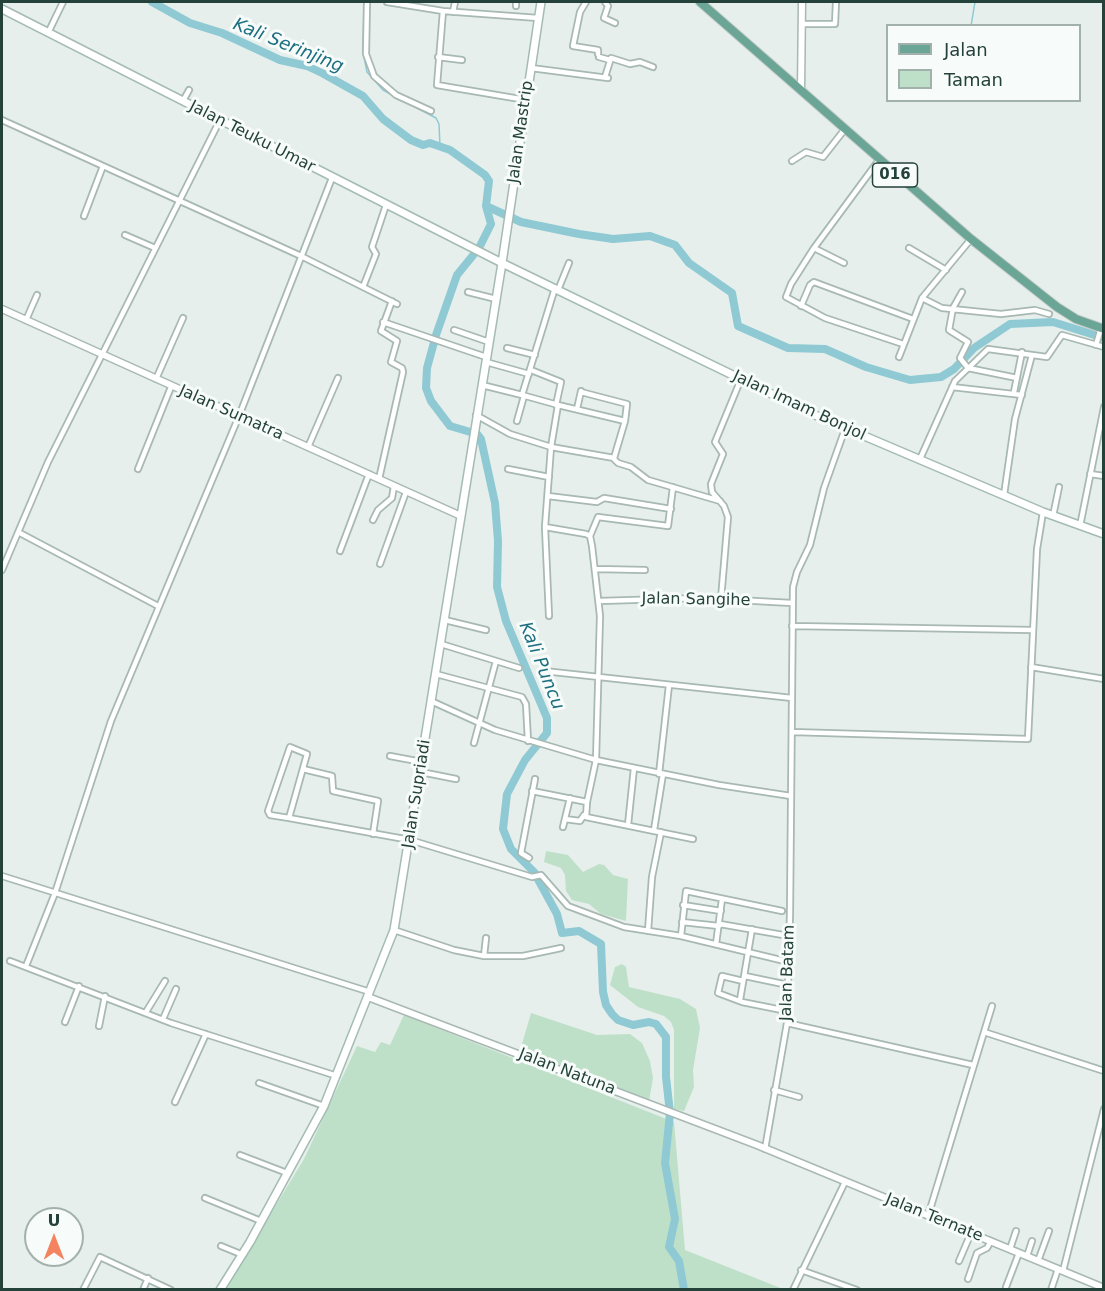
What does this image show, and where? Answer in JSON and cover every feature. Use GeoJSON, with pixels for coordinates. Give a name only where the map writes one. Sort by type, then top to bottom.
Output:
{"type":"FeatureCollection","features":[{"type":"Feature","properties":{"kind":"main road","name":"Jalan Mastrip"},"geometry":{"type":"LineString","coordinates":[[502,263],[541,2]]}},
{"type":"Feature","properties":{"kind":"main road","name":"016"},"geometry":{"type":"LineString","coordinates":[[700,2],[971,239],[1057,307],[1076,319],[1101,330]]}},
{"type":"Feature","properties":{"kind":"main road","name":"Jalan Teuku Umar"},"geometry":{"type":"LineString","coordinates":[[2,9],[502,263]]}},
{"type":"Feature","properties":{"kind":"main road","name":"Jalan Imam Bonjol"},"geometry":{"type":"LineString","coordinates":[[502,263],[845,429],[1042,512],[1080,526],[1103,531]]}},
{"type":"Feature","properties":{"kind":"main road","name":"Jalan Supriadi"},"geometry":{"type":"LineString","coordinates":[[220,1290],[243,1255],[324,1106],[394,930],[421,772],[472,437],[502,263]]}},
{"type":"Feature","properties":{"kind":"street"},"geometry":{"type":"LineString","coordinates":[[48,33],[63,2]]}},
{"type":"Feature","properties":{"kind":"street"},"geometry":{"type":"LineString","coordinates":[[367,2],[366,54],[374,76],[396,95],[432,111]]}},
{"type":"Feature","properties":{"kind":"street"},"geometry":{"type":"LineString","coordinates":[[387,2],[443,11],[538,18]]}},
{"type":"Feature","properties":{"kind":"street"},"geometry":{"type":"LineString","coordinates":[[453,12],[454,2]]}},
{"type":"Feature","properties":{"kind":"street"},"geometry":{"type":"LineString","coordinates":[[586,2],[580,12],[573,46],[598,51],[598,56],[610,60],[612,58],[630,64],[640,62],[653,67]]}},
{"type":"Feature","properties":{"kind":"street"},"geometry":{"type":"LineString","coordinates":[[604,2],[608,4],[605,19],[615,23]]}},
{"type":"Feature","properties":{"kind":"street"},"geometry":{"type":"LineString","coordinates":[[801,90],[802,2]]}},
{"type":"Feature","properties":{"kind":"street"},"geometry":{"type":"LineString","coordinates":[[803,24],[835,24],[836,2]]}},
{"type":"Feature","properties":{"kind":"street"},"geometry":{"type":"LineString","coordinates":[[443,11],[436,85],[526,100]]}},
{"type":"Feature","properties":{"kind":"street"},"geometry":{"type":"LineString","coordinates":[[438,57],[462,60]]}},
{"type":"Feature","properties":{"kind":"street"},"geometry":{"type":"LineString","coordinates":[[531,68],[606,78],[610,60]]}},
{"type":"Feature","properties":{"kind":"street"},"geometry":{"type":"LineString","coordinates":[[183,101],[189,90]]}},
{"type":"Feature","properties":{"kind":"street"},"geometry":{"type":"LineString","coordinates":[[2,120],[301,256],[394,303],[383,322],[382,333],[397,342],[392,364],[402,368],[403,372],[379,479]]}},
{"type":"Feature","properties":{"kind":"street"},"geometry":{"type":"LineString","coordinates":[[2,570],[101,355],[220,120]]}},
{"type":"Feature","properties":{"kind":"street"},"geometry":{"type":"LineString","coordinates":[[792,161],[806,152],[823,157],[845,129]]}},
{"type":"Feature","properties":{"kind":"street"},"geometry":{"type":"LineString","coordinates":[[879,160],[814,248],[786,294],[787,299],[837,322],[903,344]]}},
{"type":"Feature","properties":{"kind":"street"},"geometry":{"type":"LineString","coordinates":[[84,216],[103,166]]}},
{"type":"Feature","properties":{"kind":"street"},"geometry":{"type":"LineString","coordinates":[[26,966],[55,893],[103,743],[158,606],[239,416],[332,178]]}},
{"type":"Feature","properties":{"kind":"street"},"geometry":{"type":"LineString","coordinates":[[363,287],[376,254],[372,247],[386,205]]}},
{"type":"Feature","properties":{"kind":"street"},"geometry":{"type":"LineString","coordinates":[[125,235],[155,248]]}},
{"type":"Feature","properties":{"kind":"street"},"geometry":{"type":"LineString","coordinates":[[899,357],[922,298],[971,239]]}},
{"type":"Feature","properties":{"kind":"street"},"geometry":{"type":"LineString","coordinates":[[814,248],[844,263]]}},
{"type":"Feature","properties":{"kind":"street"},"geometry":{"type":"LineString","coordinates":[[909,248],[946,270]]}},
{"type":"Feature","properties":{"kind":"street"},"geometry":{"type":"LineString","coordinates":[[517,421],[535,355],[557,289],[569,263]]}},
{"type":"Feature","properties":{"kind":"street"},"geometry":{"type":"LineString","coordinates":[[801,306],[810,285],[814,282],[913,319]]}},
{"type":"Feature","properties":{"kind":"street"},"geometry":{"type":"LineString","coordinates":[[468,292],[496,300]]}},
{"type":"Feature","properties":{"kind":"street"},"geometry":{"type":"LineString","coordinates":[[962,292],[953,308],[949,330],[968,342],[962,360],[968,368],[1017,378]]}},
{"type":"Feature","properties":{"kind":"street"},"geometry":{"type":"LineString","coordinates":[[26,320],[37,295]]}},
{"type":"Feature","properties":{"kind":"street"},"geometry":{"type":"LineString","coordinates":[[922,298],[942,308],[1001,314],[1035,310],[1049,314]]}},
{"type":"Feature","properties":{"kind":"street","name":"Jalan Sumatra"},"geometry":{"type":"LineString","coordinates":[[2,309],[461,516]]}},
{"type":"Feature","properties":{"kind":"street"},"geometry":{"type":"LineString","coordinates":[[156,379],[183,318]]}},
{"type":"Feature","properties":{"kind":"street"},"geometry":{"type":"LineString","coordinates":[[383,322],[486,359],[561,382],[551,447],[545,527],[549,616]]}},
{"type":"Feature","properties":{"kind":"street"},"geometry":{"type":"LineString","coordinates":[[454,330],[489,342]]}},
{"type":"Feature","properties":{"kind":"street"},"geometry":{"type":"LineString","coordinates":[[1097,342],[1101,330]]}},
{"type":"Feature","properties":{"kind":"street"},"geometry":{"type":"LineString","coordinates":[[920,459],[957,378],[990,349],[1047,357],[1062,335],[1097,342],[1104,346]]}},
{"type":"Feature","properties":{"kind":"street"},"geometry":{"type":"LineString","coordinates":[[507,348],[535,355]]}},
{"type":"Feature","properties":{"kind":"street"},"geometry":{"type":"LineString","coordinates":[[1014,392],[1022,352]]}},
{"type":"Feature","properties":{"kind":"street"},"geometry":{"type":"LineString","coordinates":[[1004,495],[1022,395],[1032,355]]}},
{"type":"Feature","properties":{"kind":"street"},"geometry":{"type":"LineString","coordinates":[[308,447],[338,378]]}},
{"type":"Feature","properties":{"kind":"street"},"geometry":{"type":"LineString","coordinates":[[721,599],[728,518],[726,510],[711,488],[723,454],[715,442],[741,379]]}},
{"type":"Feature","properties":{"kind":"street"},"geometry":{"type":"LineString","coordinates":[[482,385],[625,421]]}},
{"type":"Feature","properties":{"kind":"street"},"geometry":{"type":"LineString","coordinates":[[138,469],[171,387]]}},
{"type":"Feature","properties":{"kind":"street"},"geometry":{"type":"LineString","coordinates":[[952,387],[1014,392],[1022,395]]}},
{"type":"Feature","properties":{"kind":"street"},"geometry":{"type":"LineString","coordinates":[[578,409],[581,390],[627,404],[625,421],[613,458]]}},
{"type":"Feature","properties":{"kind":"street"},"geometry":{"type":"LineString","coordinates":[[1080,526],[1104,407]]}},
{"type":"Feature","properties":{"kind":"street"},"geometry":{"type":"LineString","coordinates":[[476,415],[498,429],[551,447],[613,458],[635,469],[643,478],[720,501]]}},
{"type":"Feature","properties":{"kind":"street","name":"Jalan Batam"},"geometry":{"type":"LineString","coordinates":[[765,1149],[787,1011],[792,603],[796,572],[810,545],[824,488],[845,429]]}},
{"type":"Feature","properties":{"kind":"street"},"geometry":{"type":"LineString","coordinates":[[508,469],[549,477]]}},
{"type":"Feature","properties":{"kind":"street"},"geometry":{"type":"LineString","coordinates":[[340,551],[369,474]]}},
{"type":"Feature","properties":{"kind":"street"},"geometry":{"type":"LineString","coordinates":[[1090,474],[1104,477]]}},
{"type":"Feature","properties":{"kind":"street"},"geometry":{"type":"LineString","coordinates":[[373,520],[378,510],[392,498],[394,486]]}},
{"type":"Feature","properties":{"kind":"street"},"geometry":{"type":"LineString","coordinates":[[566,819],[580,821],[584,815],[596,760],[599,602],[590,536],[598,517],[668,526],[673,487]]}},
{"type":"Feature","properties":{"kind":"street"},"geometry":{"type":"LineString","coordinates":[[1053,516],[1059,487]]}},
{"type":"Feature","properties":{"kind":"street"},"geometry":{"type":"LineString","coordinates":[[380,564],[406,492]]}},
{"type":"Feature","properties":{"kind":"street"},"geometry":{"type":"LineString","coordinates":[[548,496],[597,502],[604,498],[671,509]]}},
{"type":"Feature","properties":{"kind":"street"},"geometry":{"type":"LineString","coordinates":[[792,732],[1028,738],[1037,549],[1042,512]]}},
{"type":"Feature","properties":{"kind":"street"},"geometry":{"type":"LineString","coordinates":[[545,527],[590,536]]}},
{"type":"Feature","properties":{"kind":"street"},"geometry":{"type":"LineString","coordinates":[[18,532],[158,606]]}},
{"type":"Feature","properties":{"kind":"street"},"geometry":{"type":"LineString","coordinates":[[596,569],[645,570]]}},
{"type":"Feature","properties":{"kind":"street","name":"Jalan Sangihe"},"geometry":{"type":"LineString","coordinates":[[599,602],[645,598],[792,603]]}},
{"type":"Feature","properties":{"kind":"street"},"geometry":{"type":"LineString","coordinates":[[445,620],[486,630]]}},
{"type":"Feature","properties":{"kind":"street"},"geometry":{"type":"LineString","coordinates":[[792,626],[1032,630]]}},
{"type":"Feature","properties":{"kind":"street"},"geometry":{"type":"LineString","coordinates":[[441,644],[519,668]]}},
{"type":"Feature","properties":{"kind":"street"},"geometry":{"type":"LineString","coordinates":[[474,742],[481,724],[496,661]]}},
{"type":"Feature","properties":{"kind":"street"},"geometry":{"type":"LineString","coordinates":[[1031,667],[1104,679]]}},
{"type":"Feature","properties":{"kind":"street"},"geometry":{"type":"LineString","coordinates":[[544,671],[792,698]]}},
{"type":"Feature","properties":{"kind":"street"},"geometry":{"type":"LineString","coordinates":[[436,674],[522,697],[526,704],[528,741]]}},
{"type":"Feature","properties":{"kind":"street"},"geometry":{"type":"LineString","coordinates":[[654,830],[669,685]]}},
{"type":"Feature","properties":{"kind":"street"},"geometry":{"type":"LineString","coordinates":[[432,701],[481,724],[528,741],[596,760],[661,774],[791,796]]}},
{"type":"Feature","properties":{"kind":"street"},"geometry":{"type":"LineString","coordinates":[[289,818],[307,754],[289,747],[268,813],[289,818],[410,840],[532,877],[541,875],[568,906],[624,927],[681,936],[789,962]]}},
{"type":"Feature","properties":{"kind":"street"},"geometry":{"type":"LineString","coordinates":[[390,756],[422,762]]}},
{"type":"Feature","properties":{"kind":"street"},"geometry":{"type":"LineString","coordinates":[[628,825],[634,768]]}},
{"type":"Feature","properties":{"kind":"street"},"geometry":{"type":"LineString","coordinates":[[303,769],[333,776],[333,791],[378,801],[374,834]]}},
{"type":"Feature","properties":{"kind":"street"},"geometry":{"type":"LineString","coordinates":[[421,772],[456,780]]}},
{"type":"Feature","properties":{"kind":"street"},"geometry":{"type":"LineString","coordinates":[[529,858],[521,854],[535,778]]}},
{"type":"Feature","properties":{"kind":"street"},"geometry":{"type":"LineString","coordinates":[[532,791],[587,802]]}},
{"type":"Feature","properties":{"kind":"street"},"geometry":{"type":"LineString","coordinates":[[564,827],[570,798]]}},
{"type":"Feature","properties":{"kind":"street"},"geometry":{"type":"LineString","coordinates":[[584,815],[693,839]]}},
{"type":"Feature","properties":{"kind":"street"},"geometry":{"type":"LineString","coordinates":[[648,931],[652,877],[661,832]]}},
{"type":"Feature","properties":{"kind":"street"},"geometry":{"type":"LineString","coordinates":[[2,876],[369,995]]}},
{"type":"Feature","properties":{"kind":"street"},"geometry":{"type":"LineString","coordinates":[[681,936],[686,891],[782,911]]}},
{"type":"Feature","properties":{"kind":"street"},"geometry":{"type":"LineString","coordinates":[[716,944],[722,899]]}},
{"type":"Feature","properties":{"kind":"street"},"geometry":{"type":"LineString","coordinates":[[684,905],[721,912]]}},
{"type":"Feature","properties":{"kind":"street"},"geometry":{"type":"LineString","coordinates":[[682,922],[752,929],[783,935]]}},
{"type":"Feature","properties":{"kind":"street"},"geometry":{"type":"LineString","coordinates":[[740,1000],[750,952],[752,929]]}},
{"type":"Feature","properties":{"kind":"street"},"geometry":{"type":"LineString","coordinates":[[394,930],[454,950],[484,956],[523,956],[561,948]]}},
{"type":"Feature","properties":{"kind":"street"},"geometry":{"type":"LineString","coordinates":[[484,956],[486,938]]}},
{"type":"Feature","properties":{"kind":"street"},"geometry":{"type":"LineString","coordinates":[[10,961],[163,1019],[336,1076]]}},
{"type":"Feature","properties":{"kind":"street"},"geometry":{"type":"LineString","coordinates":[[787,1011],[718,993],[720,979],[723,976],[788,986]]}},
{"type":"Feature","properties":{"kind":"street"},"geometry":{"type":"LineString","coordinates":[[146,1012],[165,981]]}},
{"type":"Feature","properties":{"kind":"street"},"geometry":{"type":"LineString","coordinates":[[65,1022],[80,986]]}},
{"type":"Feature","properties":{"kind":"street"},"geometry":{"type":"LineString","coordinates":[[163,1019],[176,988]]}},
{"type":"Feature","properties":{"kind":"street","name":"Jalan Natuna"},"geometry":{"type":"LineString","coordinates":[[369,995],[765,1149]]}},
{"type":"Feature","properties":{"kind":"street"},"geometry":{"type":"LineString","coordinates":[[99,1026],[105,996]]}},
{"type":"Feature","properties":{"kind":"street"},"geometry":{"type":"LineString","coordinates":[[928,1216],[992,1006]]}},
{"type":"Feature","properties":{"kind":"street"},"geometry":{"type":"LineString","coordinates":[[786,1023],[973,1065]]}},
{"type":"Feature","properties":{"kind":"street"},"geometry":{"type":"LineString","coordinates":[[984,1032],[1104,1071]]}},
{"type":"Feature","properties":{"kind":"street"},"geometry":{"type":"LineString","coordinates":[[175,1102],[206,1034]]}},
{"type":"Feature","properties":{"kind":"street"},"geometry":{"type":"LineString","coordinates":[[259,1083],[324,1106]]}},
{"type":"Feature","properties":{"kind":"street"},"geometry":{"type":"LineString","coordinates":[[774,1090],[799,1097]]}},
{"type":"Feature","properties":{"kind":"street"},"geometry":{"type":"LineString","coordinates":[[1051,1290],[1061,1270],[1104,1109]]}},
{"type":"Feature","properties":{"kind":"street","name":"Jalan Ternate"},"geometry":{"type":"LineString","coordinates":[[765,1149],[1104,1288]]}},
{"type":"Feature","properties":{"kind":"street"},"geometry":{"type":"LineString","coordinates":[[240,1155],[287,1173]]}},
{"type":"Feature","properties":{"kind":"street"},"geometry":{"type":"LineString","coordinates":[[793,1290],[845,1182]]}},
{"type":"Feature","properties":{"kind":"street"},"geometry":{"type":"LineString","coordinates":[[205,1198],[261,1221]]}},
{"type":"Feature","properties":{"kind":"street"},"geometry":{"type":"LineString","coordinates":[[1010,1249],[1016,1231]]}},
{"type":"Feature","properties":{"kind":"street"},"geometry":{"type":"LineString","coordinates":[[1038,1261],[1049,1231]]}},
{"type":"Feature","properties":{"kind":"street"},"geometry":{"type":"LineString","coordinates":[[959,1262],[971,1233]]}},
{"type":"Feature","properties":{"kind":"street"},"geometry":{"type":"LineString","coordinates":[[968,1279],[977,1253],[987,1248],[991,1241]]}},
{"type":"Feature","properties":{"kind":"street"},"geometry":{"type":"LineString","coordinates":[[1027,1256],[1032,1241]]}},
{"type":"Feature","properties":{"kind":"street"},"geometry":{"type":"LineString","coordinates":[[221,1246],[243,1255]]}},
{"type":"Feature","properties":{"kind":"street"},"geometry":{"type":"LineString","coordinates":[[1006,1287],[1019,1253]]}},
{"type":"Feature","properties":{"kind":"street"},"geometry":{"type":"LineString","coordinates":[[82,1290],[100,1257],[171,1290]]}},
{"type":"Feature","properties":{"kind":"street"},"geometry":{"type":"LineString","coordinates":[[801,1270],[857,1290]]}},
{"type":"Feature","properties":{"kind":"street"},"geometry":{"type":"LineString","coordinates":[[143,1290],[148,1278]]}},
{"type":"Feature","properties":{"kind":"green space"},"geometry":{"type":"Polygon","coordinates":[[[546,851],[568,855],[583,872],[599,864],[604,865],[613,875],[628,879],[626,921],[601,914],[589,904],[572,900],[566,891],[565,875],[561,868],[544,862],[546,851]]]}},
{"type":"Feature","properties":{"kind":"green space"},"geometry":{"type":"Polygon","coordinates":[[[622,964],[626,967],[629,987],[680,999],[696,1009],[700,1028],[693,1070],[694,1087],[684,1111],[674,1109],[674,1030],[671,1022],[664,1016],[638,1007],[610,985],[615,967],[622,964]]]}},
{"type":"Feature","properties":{"kind":"green space"},"geometry":{"type":"Polygon","coordinates":[[[531,1013],[597,1035],[630,1034],[642,1043],[650,1061],[653,1078],[649,1101],[520,1051],[531,1013]]]}},
{"type":"Feature","properties":{"kind":"green space"},"geometry":{"type":"Polygon","coordinates":[[[404,1015],[674,1122],[685,1250],[783,1289],[225,1289],[304,1159],[357,1046],[375,1052],[381,1042],[390,1045],[404,1015]]]}},
{"type":"Feature","properties":{"kind":"waterway","name":"Kali Serinjing"},"geometry":{"type":"LineString","coordinates":[[152,2],[190,23],[222,33],[280,60],[307,66],[363,96],[383,119],[411,140],[423,145],[430,143],[450,150],[485,175],[489,181],[486,206],[521,222],[579,234],[613,239],[650,236],[675,245],[689,263],[732,293],[738,326],[788,348],[825,349],[866,367],[910,380],[941,377],[954,369],[974,348],[1010,324],[1053,322],[1104,338]]}},
{"type":"Feature","properties":{"kind":"waterway"},"geometry":{"type":"LineString","coordinates":[[364,2],[363,52],[367,72],[383,90],[436,118],[439,124],[440,146]]}},
{"type":"Feature","properties":{"kind":"waterway"},"geometry":{"type":"LineString","coordinates":[[971,24],[975,2]]}},
{"type":"Feature","properties":{"kind":"waterway","name":"Kali Puncu"},"geometry":{"type":"LineString","coordinates":[[486,206],[491,224],[479,248],[457,275],[436,335],[427,368],[426,388],[431,401],[450,426],[477,434],[481,439],[495,503],[498,541],[497,587],[506,621],[547,718],[547,733],[525,760],[507,794],[503,829],[511,849],[534,872],[557,914],[562,933],[579,931],[601,944],[603,992],[606,1005],[612,1014],[618,1020],[633,1025],[649,1022],[656,1024],[666,1037],[666,1077],[670,1113],[665,1163],[675,1219],[669,1247],[679,1261],[684,1290]]}}]}
